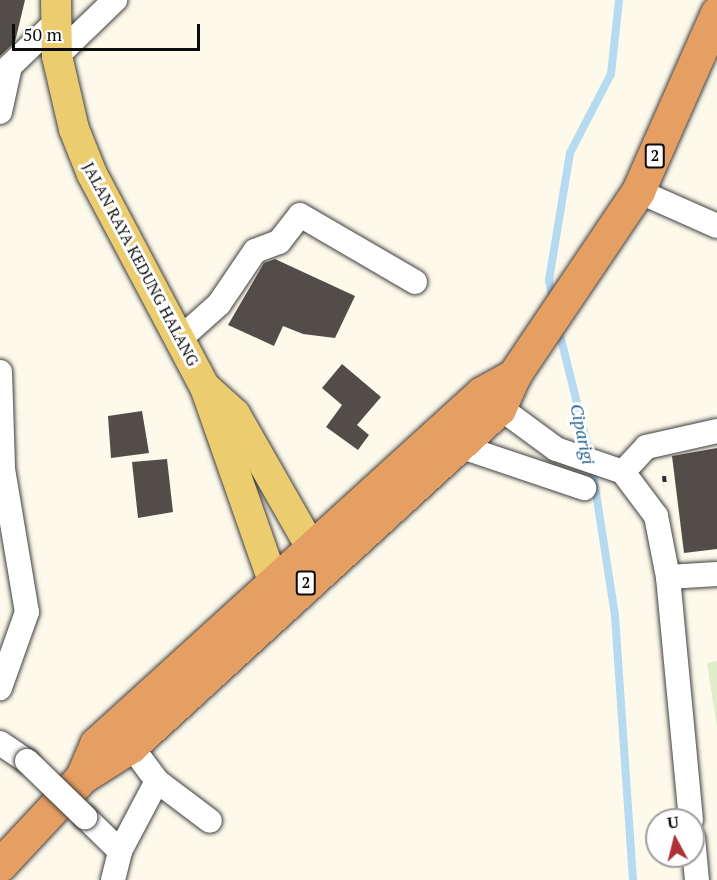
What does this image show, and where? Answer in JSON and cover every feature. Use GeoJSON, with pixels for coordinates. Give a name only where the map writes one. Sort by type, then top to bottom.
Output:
{"type":"FeatureCollection","features":[{"type":"Feature","properties":{"kind":"highway","name":"2"},"geometry":{"type":"LineString","coordinates":[[82,777],[96,744],[317,558],[454,438],[514,375],[576,290],[638,191],[715,22]]}},
{"type":"Feature","properties":{"kind":"highway","name":"2"},"geometry":{"type":"LineString","coordinates":[[0,865],[82,777],[131,746],[277,592]]}},
{"type":"Feature","properties":{"kind":"main road","name":"JALAN RAYA KEDUNG HALANG"},"geometry":{"type":"LineString","coordinates":[[55,12],[57,56],[92,174],[205,387],[277,592]]}},
{"type":"Feature","properties":{"kind":"main road","name":"JALAN RAYA KEDUNG HALANG"},"geometry":{"type":"LineString","coordinates":[[205,387],[235,414],[317,558]]}},
{"type":"Feature","properties":{"kind":"street"},"geometry":{"type":"LineString","coordinates":[[57,56],[115,0]]}},
{"type":"Feature","properties":{"kind":"street"},"geometry":{"type":"LineString","coordinates":[[0,112],[5,64],[55,12]]}},
{"type":"Feature","properties":{"kind":"street"},"geometry":{"type":"LineString","coordinates":[[638,191],[717,226]]}},
{"type":"Feature","properties":{"kind":"street"},"geometry":{"type":"LineString","coordinates":[[181,338],[219,304],[255,251],[279,242],[300,215],[416,282]]}},
{"type":"Feature","properties":{"kind":"street"},"geometry":{"type":"LineString","coordinates":[[0,372],[3,469],[27,612],[0,688]]}},
{"type":"Feature","properties":{"kind":"street"},"geometry":{"type":"LineString","coordinates":[[490,401],[556,449],[621,471],[656,516],[668,577],[690,808]]}},
{"type":"Feature","properties":{"kind":"street"},"geometry":{"type":"LineString","coordinates":[[621,471],[646,447],[717,431]]}},
{"type":"Feature","properties":{"kind":"street"},"geometry":{"type":"LineString","coordinates":[[454,438],[584,488]]}},
{"type":"Feature","properties":{"kind":"street"},"geometry":{"type":"LineString","coordinates":[[668,577],[717,574]]}},
{"type":"Feature","properties":{"kind":"street"},"geometry":{"type":"LineString","coordinates":[[0,743],[27,761],[120,851]]}},
{"type":"Feature","properties":{"kind":"street"},"geometry":{"type":"LineString","coordinates":[[131,746],[157,781],[210,820]]}},
{"type":"Feature","properties":{"kind":"street"},"geometry":{"type":"LineString","coordinates":[[113,880],[120,851],[157,781]]}},
{"type":"Feature","properties":{"kind":"green space"},"geometry":{"type":"Polygon","coordinates":[[[717,661],[717,727],[707,663],[717,661]]]}},
{"type":"Feature","properties":{"kind":"building"},"geometry":{"type":"Polygon","coordinates":[[[0,0],[25,0],[15,42],[0,56],[0,0]]]}},
{"type":"Feature","properties":{"kind":"building"},"geometry":{"type":"Polygon","coordinates":[[[275,259],[355,296],[335,338],[303,334],[283,326],[274,346],[228,325],[264,263],[275,259]]]}},
{"type":"Feature","properties":{"kind":"building"},"geometry":{"type":"Polygon","coordinates":[[[342,364],[381,397],[357,425],[369,435],[358,450],[326,427],[342,405],[322,388],[342,364]]]}},
{"type":"Feature","properties":{"kind":"building"},"geometry":{"type":"Polygon","coordinates":[[[142,411],[149,453],[111,458],[108,416],[142,411]]]}},
{"type":"Feature","properties":{"kind":"building"},"geometry":{"type":"Polygon","coordinates":[[[717,448],[717,549],[684,553],[672,456],[717,448]]]}},
{"type":"Feature","properties":{"kind":"building"},"geometry":{"type":"Polygon","coordinates":[[[167,459],[173,512],[138,518],[132,462],[167,459]]]}},
{"type":"Feature","properties":{"kind":"waterway","name":"Ciparigi"},"geometry":{"type":"LineString","coordinates":[[553,301],[549,280],[570,153],[611,74],[619,0]]}},
{"type":"Feature","properties":{"kind":"waterway","name":"Ciparigi"},"geometry":{"type":"LineString","coordinates":[[558,327],[590,455]]}},
{"type":"Feature","properties":{"kind":"waterway","name":"Ciparigi"},"geometry":{"type":"LineString","coordinates":[[592,467],[615,616],[633,880]]}}]}
